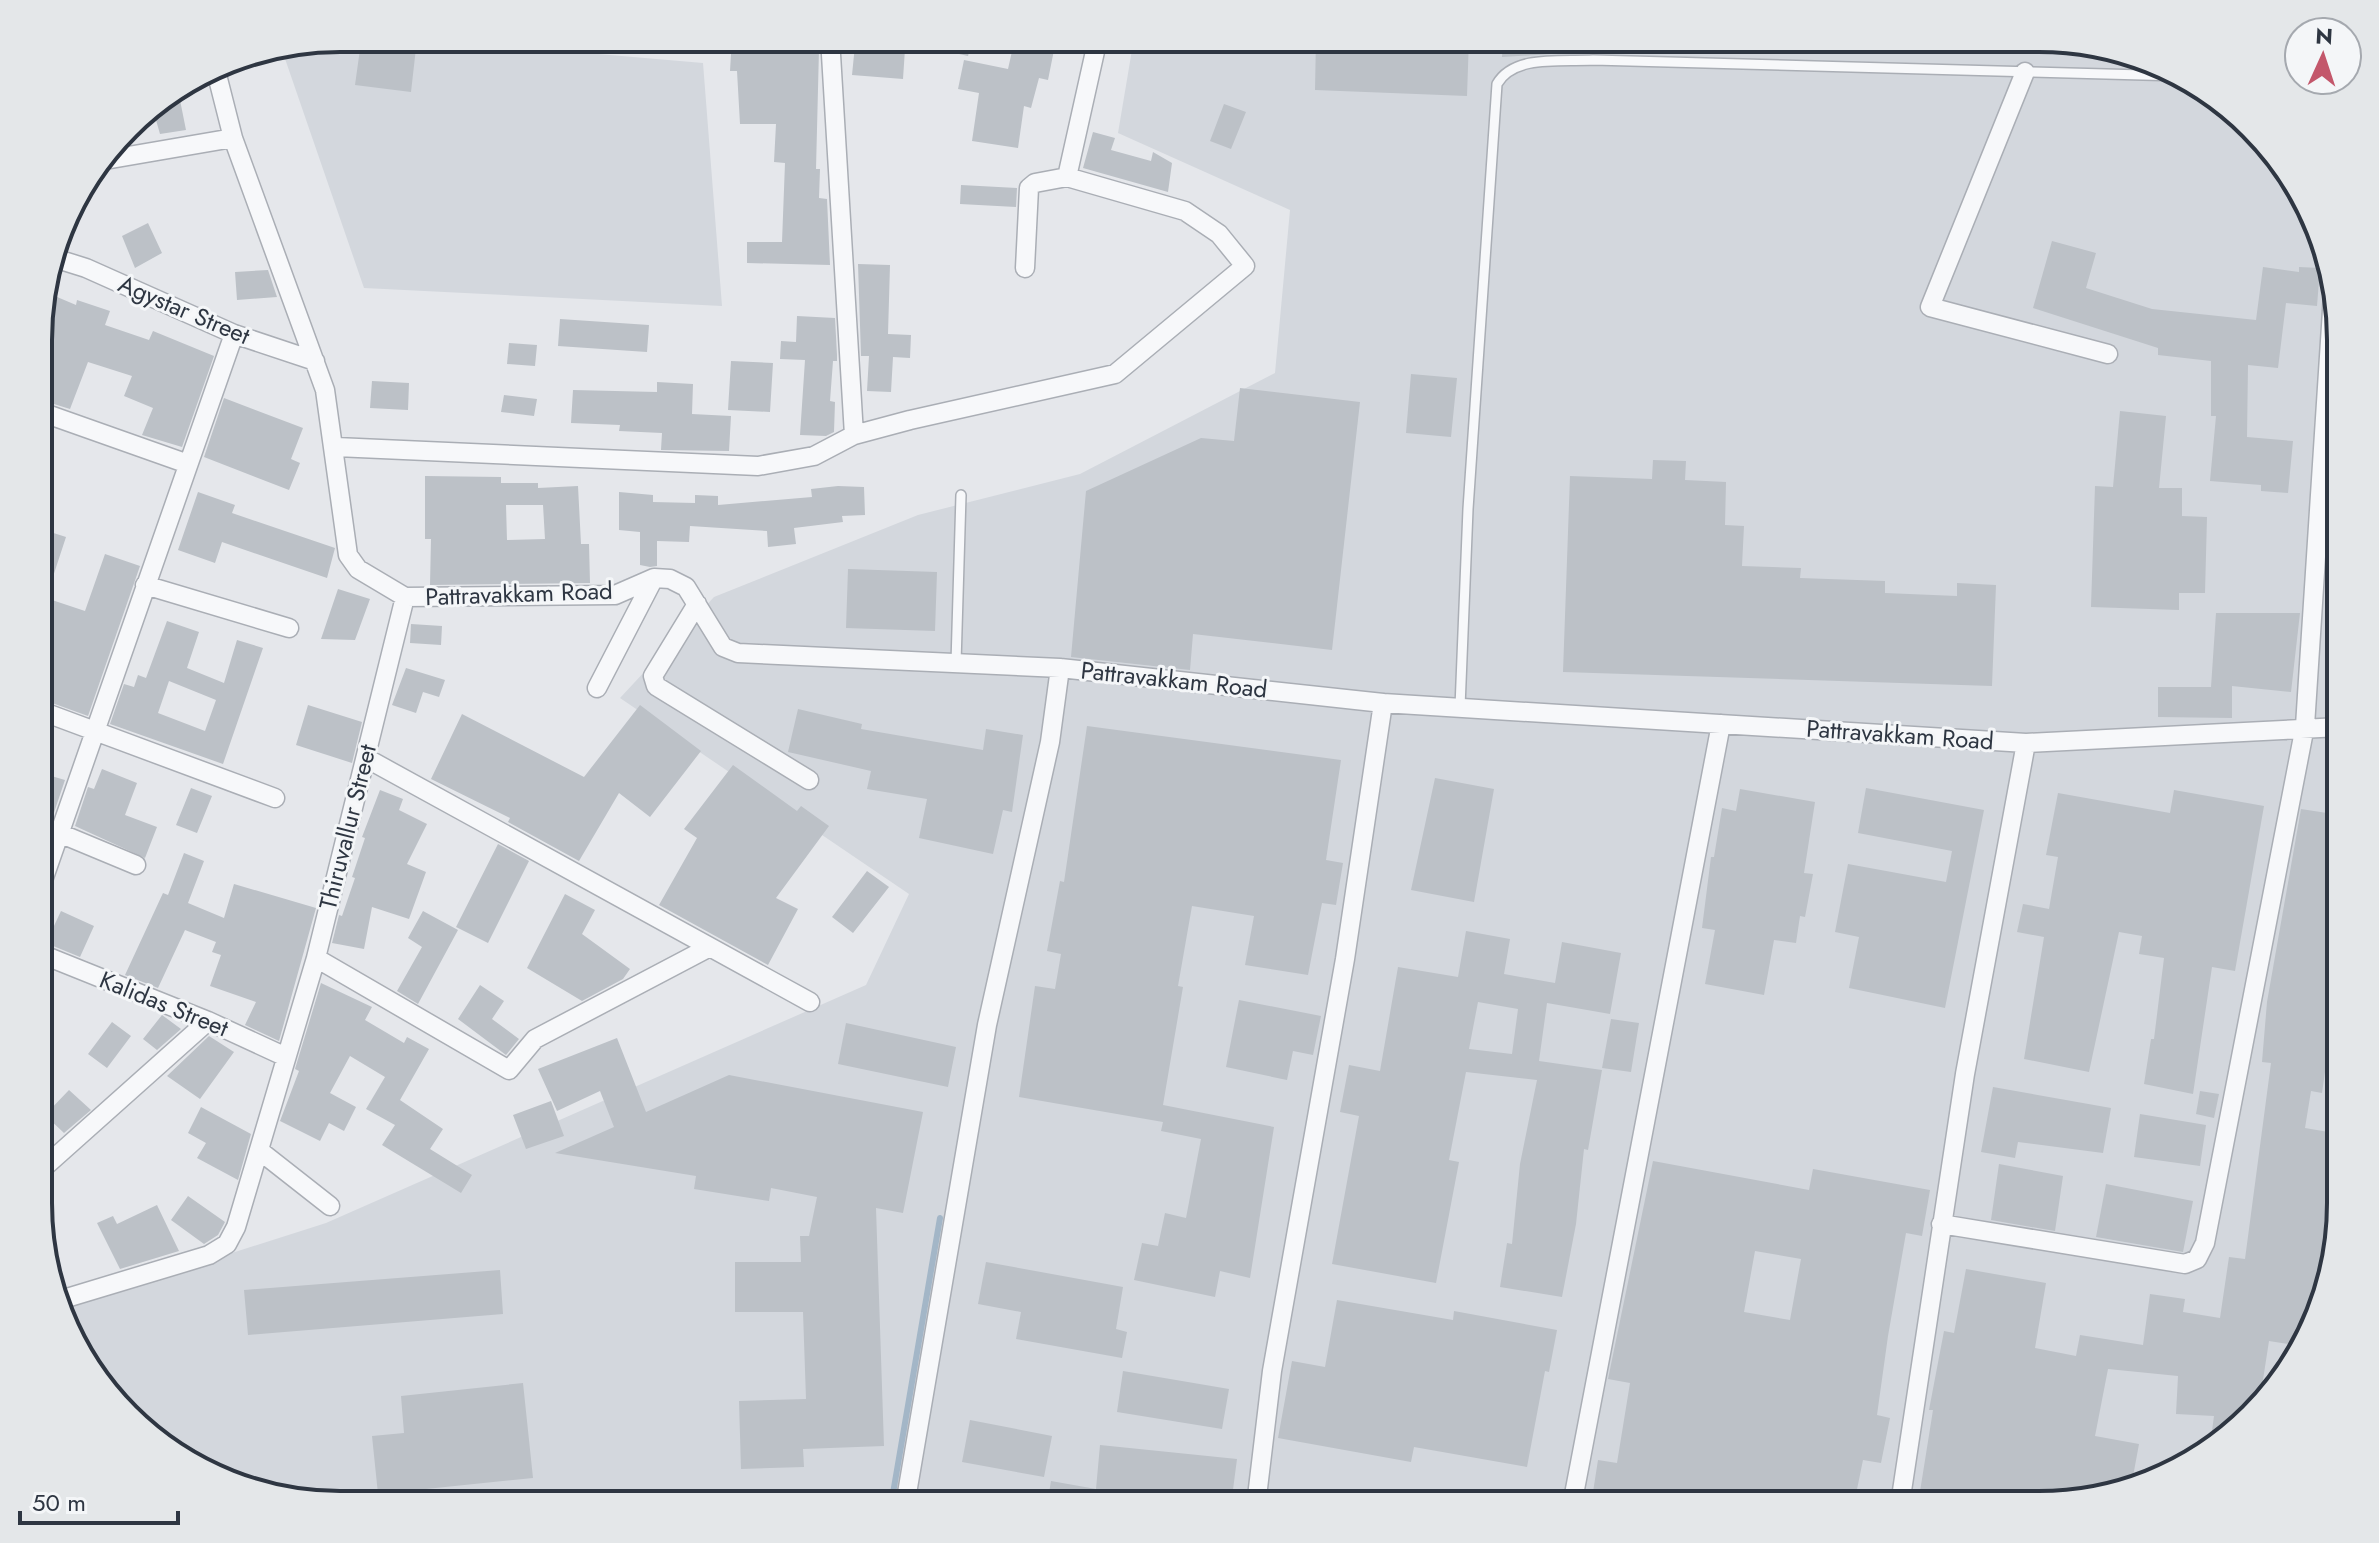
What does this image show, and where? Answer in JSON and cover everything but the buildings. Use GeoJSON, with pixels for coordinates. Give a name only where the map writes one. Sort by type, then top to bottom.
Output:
{"type":"FeatureCollection","features":[{"type":"Feature","properties":{"kind":"street"},"geometry":{"type":"LineString","coordinates":[[831,52],[854,435]]}},
{"type":"Feature","properties":{"kind":"street"},"geometry":{"type":"LineString","coordinates":[[1067,177],[1095,52]]}},
{"type":"Feature","properties":{"kind":"street"},"geometry":{"type":"LineString","coordinates":[[2025,72],[1930,307],[2108,354]]}},
{"type":"Feature","properties":{"kind":"street","name":"Pattravakkam Road"},"geometry":{"type":"LineString","coordinates":[[218,80],[233,138],[325,390],[336,447],[348,555],[358,569],[405,597],[615,595],[654,578],[670,579],[686,587],[723,647],[738,653],[1060,668],[1383,703],[2026,743],[2327,727]]}},
{"type":"Feature","properties":{"kind":"street"},"geometry":{"type":"LineString","coordinates":[[117,158],[233,138]]}},
{"type":"Feature","properties":{"kind":"street"},"geometry":{"type":"LineString","coordinates":[[336,447],[758,466],[814,456],[854,435],[1115,374],[1245,266],[1219,234],[1185,211],[1067,177],[1035,183],[1029,188],[1025,268]]}},
{"type":"Feature","properties":{"kind":"street","name":"Agystar Street"},"geometry":{"type":"LineString","coordinates":[[63,261],[86,268],[234,334],[315,361]]}},
{"type":"Feature","properties":{"kind":"street"},"geometry":{"type":"LineString","coordinates":[[52,854],[234,334]]}},
{"type":"Feature","properties":{"kind":"street"},"geometry":{"type":"LineString","coordinates":[[1941,1224],[2185,1264],[2197,1259],[2205,1243],[2305,726],[2327,387]]}},
{"type":"Feature","properties":{"kind":"street"},"geometry":{"type":"LineString","coordinates":[[52,416],[188,464]]}},
{"type":"Feature","properties":{"kind":"street"},"geometry":{"type":"LineString","coordinates":[[597,688],[654,578]]}},
{"type":"Feature","properties":{"kind":"street"},"geometry":{"type":"LineString","coordinates":[[145,585],[289,628]]}},
{"type":"Feature","properties":{"kind":"street","name":"Thiruvallur Street"},"geometry":{"type":"LineString","coordinates":[[68,1298],[209,1255],[227,1244],[236,1227],[316,958],[405,597]]}},
{"type":"Feature","properties":{"kind":"street"},"geometry":{"type":"LineString","coordinates":[[697,604],[653,676],[656,686],[809,780]]}},
{"type":"Feature","properties":{"kind":"street"},"geometry":{"type":"LineString","coordinates":[[907,1491],[987,1025],[1050,742],[1060,668]]}},
{"type":"Feature","properties":{"kind":"street"},"geometry":{"type":"LineString","coordinates":[[1258,1491],[1272,1371],[1345,959],[1383,703]]}},
{"type":"Feature","properties":{"kind":"street"},"geometry":{"type":"LineString","coordinates":[[52,715],[275,798]]}},
{"type":"Feature","properties":{"kind":"street"},"geometry":{"type":"LineString","coordinates":[[1575,1491],[1721,724]]}},
{"type":"Feature","properties":{"kind":"street"},"geometry":{"type":"LineString","coordinates":[[1902,1491],[1941,1224],[2026,743]]}},
{"type":"Feature","properties":{"kind":"street"},"geometry":{"type":"LineString","coordinates":[[366,758],[810,1002]]}},
{"type":"Feature","properties":{"kind":"street"},"geometry":{"type":"LineString","coordinates":[[59,833],[136,865]]}},
{"type":"Feature","properties":{"kind":"street"},"geometry":{"type":"LineString","coordinates":[[316,958],[509,1070],[535,1039],[708,948]]}},
{"type":"Feature","properties":{"kind":"street","name":"Kalidas Street"},"geometry":{"type":"LineString","coordinates":[[52,958],[208,1021],[286,1057]]}},
{"type":"Feature","properties":{"kind":"street"},"geometry":{"type":"LineString","coordinates":[[52,1160],[208,1021]]}},
{"type":"Feature","properties":{"kind":"street"},"geometry":{"type":"LineString","coordinates":[[260,1151],[330,1206]]}},
{"type":"Feature","properties":{"kind":"lane"},"geometry":{"type":"LineString","coordinates":[[1460,707],[1468,509],[1497,84],[1504,73],[1528,63],[1593,60],[2152,75]]}},
{"type":"Feature","properties":{"kind":"lane"},"geometry":{"type":"LineString","coordinates":[[956,663],[961,495]]}},
{"type":"Feature","properties":{"kind":"shaded area"},"geometry":{"type":"Polygon","coordinates":[[[340,52],[576,52],[703,63],[722,306],[364,288],[285,58],[340,52]]]}},
{"type":"Feature","properties":{"kind":"shaded area"},"geometry":{"type":"Polygon","coordinates":[[[1132,52],[2039,52],[2077,54],[2149,74],[2214,111],[2256,150],[2288,196],[2305,230],[2325,302],[2327,1203],[2325,1241],[2305,1313],[2268,1378],[2229,1420],[2183,1452],[2132,1476],[2077,1489],[2039,1491],[340,1491],[302,1489],[230,1469],[165,1432],[123,1393],[91,1347],[71,1305],[326,1223],[866,985],[909,894],[620,698],[714,597],[918,515],[1080,474],[1275,373],[1290,210],[1118,133],[1132,52]]]}},
{"type":"Feature","properties":{"kind":"waterway"},"geometry":{"type":"LineString","coordinates":[[893,1491],[940,1218]]}}]}
